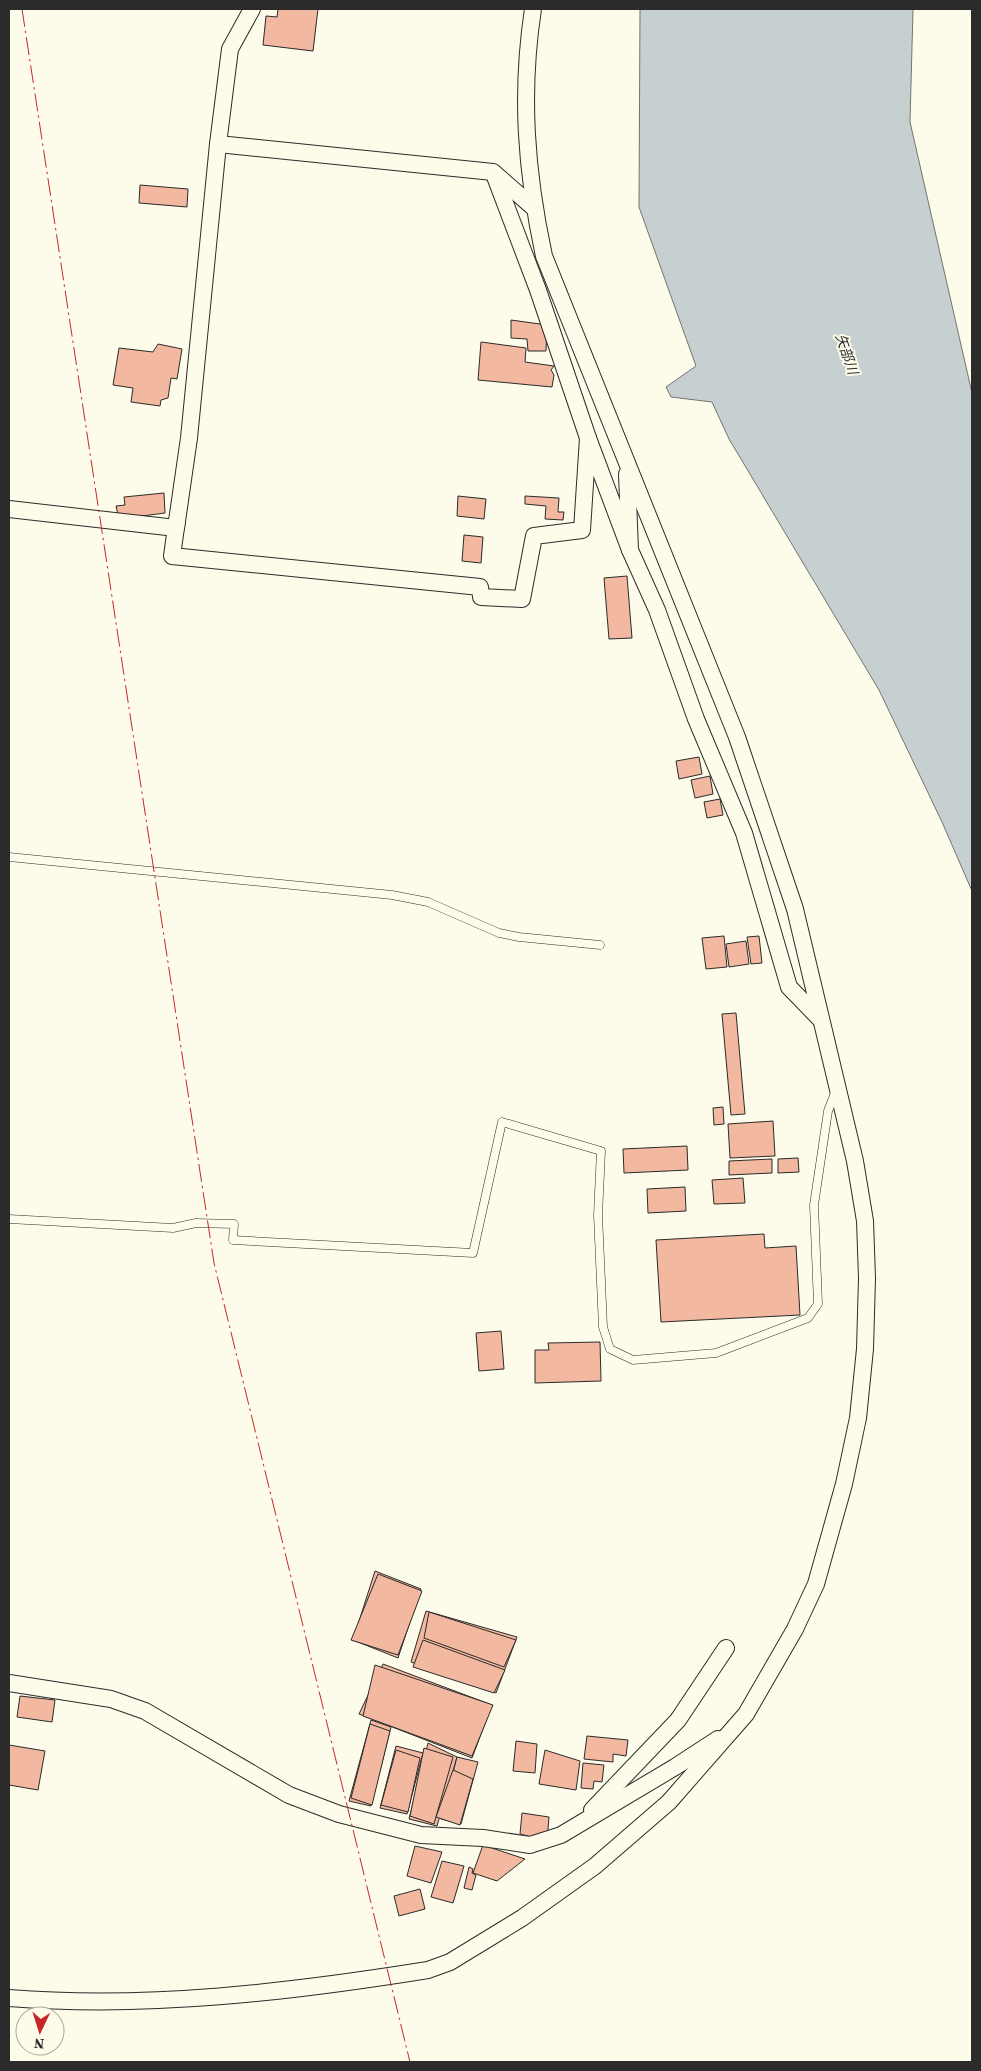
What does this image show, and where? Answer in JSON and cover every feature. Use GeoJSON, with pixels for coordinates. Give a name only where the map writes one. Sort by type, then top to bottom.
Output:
{"type":"FeatureCollection","features":[{"type":"Feature","properties":{"kind":"street"},"geometry":{"type":"LineString","coordinates":[[252,9],[230,49],[218,144],[189,438],[172,556],[480,587],[481,597],[522,599],[534,536],[582,530],[588,438]]}},
{"type":"Feature","properties":{"kind":"street"},"geometry":{"type":"LineString","coordinates":[[9,1998],[115,2001],[258,1994],[428,1970],[450,1962],[522,1918],[595,1866],[669,1802],[746,1714],[795,1629],[816,1584],[844,1484],[858,1418],[865,1349],[867,1278],[865,1221],[854,1162],[795,909],[737,737],[544,256],[534,208],[528,159],[525,109],[527,60],[533,9]]}},
{"type":"Feature","properties":{"kind":"street"},"geometry":{"type":"LineString","coordinates":[[218,144],[493,172],[534,208]]}},
{"type":"Feature","properties":{"kind":"street"},"geometry":{"type":"LineString","coordinates":[[493,172],[538,290],[588,438],[630,550],[657,610],[696,718],[744,833],[789,988],[821,1020]]}},
{"type":"Feature","properties":{"kind":"street"},"geometry":{"type":"LineString","coordinates":[[627,462],[630,550]]}},
{"type":"Feature","properties":{"kind":"street"},"geometry":{"type":"LineString","coordinates":[[9,509],[176,528],[177,520]]}},
{"type":"Feature","properties":{"kind":"street"},"geometry":{"type":"LineString","coordinates":[[579,1824],[678,1720],[726,1648]]}},
{"type":"Feature","properties":{"kind":"street"},"geometry":{"type":"LineString","coordinates":[[9,1683],[111,1699],[145,1711],[289,1795],[338,1814],[421,1835],[483,1838],[530,1845],[561,1835],[675,1767],[734,1729]]}},
{"type":"Feature","properties":{"kind":"lane"},"geometry":{"type":"LineString","coordinates":[[9,857],[392,896],[428,902],[500,933],[512,936],[600,945]]}},
{"type":"Feature","properties":{"kind":"lane"},"geometry":{"type":"LineString","coordinates":[[9,1219],[173,1228],[196,1223],[234,1224],[233,1240],[473,1252],[502,1122],[601,1151],[598,1224],[603,1327],[610,1348],[633,1360],[716,1353],[808,1318],[818,1304],[814,1205],[828,1112],[837,1089]]}},
{"type":"Feature","properties":{"kind":"water","name":"矢部川"},"geometry":{"type":"Polygon","coordinates":[[[640,9],[913,9],[910,122],[972,393],[972,891],[942,822],[879,690],[729,439],[712,402],[671,397],[666,387],[696,366],[639,207],[640,9]]]}},
{"type":"Feature","properties":{"kind":"building"},"geometry":{"type":"Polygon","coordinates":[[[278,9],[318,9],[313,51],[263,45],[266,16],[277,17],[278,9]]]}},
{"type":"Feature","properties":{"kind":"building"},"geometry":{"type":"Polygon","coordinates":[[[140,185],[188,189],[187,207],[139,203],[140,185]]]}},
{"type":"Feature","properties":{"kind":"building"},"geometry":{"type":"Polygon","coordinates":[[[511,320],[547,325],[546,351],[528,351],[527,339],[511,338],[511,320]]]}},
{"type":"Feature","properties":{"kind":"building"},"geometry":{"type":"Polygon","coordinates":[[[481,342],[526,348],[525,362],[554,366],[551,370],[554,375],[552,387],[478,380],[481,342]]]}},
{"type":"Feature","properties":{"kind":"building"},"geometry":{"type":"Polygon","coordinates":[[[158,344],[182,349],[177,379],[171,378],[168,398],[161,400],[160,406],[131,402],[133,388],[113,385],[119,348],[153,352],[158,344]]]}},
{"type":"Feature","properties":{"kind":"building"},"geometry":{"type":"Polygon","coordinates":[[[164,493],[165,513],[119,519],[116,506],[125,505],[124,497],[164,493]]]}},
{"type":"Feature","properties":{"kind":"building"},"geometry":{"type":"Polygon","coordinates":[[[458,496],[486,499],[484,519],[457,516],[458,496]]]}},
{"type":"Feature","properties":{"kind":"building"},"geometry":{"type":"Polygon","coordinates":[[[525,496],[559,498],[558,512],[564,512],[563,520],[545,519],[546,506],[525,504],[525,496]]]}},
{"type":"Feature","properties":{"kind":"building"},"geometry":{"type":"Polygon","coordinates":[[[464,535],[483,537],[481,563],[462,561],[464,535]]]}},
{"type":"Feature","properties":{"kind":"building"},"geometry":{"type":"Polygon","coordinates":[[[627,576],[632,638],[609,639],[604,578],[627,576]]]}},
{"type":"Feature","properties":{"kind":"building"},"geometry":{"type":"Polygon","coordinates":[[[699,757],[702,774],[679,779],[676,761],[699,757]]]}},
{"type":"Feature","properties":{"kind":"building"},"geometry":{"type":"Polygon","coordinates":[[[710,776],[713,794],[695,798],[691,780],[710,776]]]}},
{"type":"Feature","properties":{"kind":"building"},"geometry":{"type":"Polygon","coordinates":[[[720,799],[723,815],[707,818],[704,802],[720,799]]]}},
{"type":"Feature","properties":{"kind":"building"},"geometry":{"type":"Polygon","coordinates":[[[724,936],[727,967],[706,969],[702,938],[724,936]]]}},
{"type":"Feature","properties":{"kind":"building"},"geometry":{"type":"Polygon","coordinates":[[[759,936],[762,963],[751,964],[747,937],[759,936]]]}},
{"type":"Feature","properties":{"kind":"building"},"geometry":{"type":"Polygon","coordinates":[[[746,941],[749,964],[729,967],[726,944],[746,941]]]}},
{"type":"Feature","properties":{"kind":"building"},"geometry":{"type":"Polygon","coordinates":[[[736,1013],[745,1114],[731,1115],[722,1014],[736,1013]]]}},
{"type":"Feature","properties":{"kind":"building"},"geometry":{"type":"Polygon","coordinates":[[[723,1107],[724,1124],[714,1125],[713,1108],[723,1107]]]}},
{"type":"Feature","properties":{"kind":"building"},"geometry":{"type":"Polygon","coordinates":[[[773,1121],[775,1156],[730,1158],[728,1124],[773,1121]]]}},
{"type":"Feature","properties":{"kind":"building"},"geometry":{"type":"Polygon","coordinates":[[[687,1146],[688,1170],[624,1173],[623,1149],[687,1146]]]}},
{"type":"Feature","properties":{"kind":"building"},"geometry":{"type":"Polygon","coordinates":[[[798,1158],[799,1172],[778,1173],[778,1159],[798,1158]]]}},
{"type":"Feature","properties":{"kind":"building"},"geometry":{"type":"Polygon","coordinates":[[[772,1159],[772,1173],[729,1175],[729,1161],[772,1159]]]}},
{"type":"Feature","properties":{"kind":"building"},"geometry":{"type":"Polygon","coordinates":[[[743,1178],[745,1203],[714,1204],[712,1180],[743,1178]]]}},
{"type":"Feature","properties":{"kind":"building"},"geometry":{"type":"Polygon","coordinates":[[[685,1187],[686,1211],[648,1213],[647,1189],[685,1187]]]}},
{"type":"Feature","properties":{"kind":"building"},"geometry":{"type":"Polygon","coordinates":[[[764,1234],[765,1248],[796,1246],[800,1315],[661,1322],[656,1240],[764,1234]]]}},
{"type":"Feature","properties":{"kind":"building"},"geometry":{"type":"Polygon","coordinates":[[[501,1331],[504,1369],[479,1371],[476,1333],[501,1331]]]}},
{"type":"Feature","properties":{"kind":"building"},"geometry":{"type":"Polygon","coordinates":[[[600,1342],[601,1381],[535,1383],[535,1350],[549,1350],[548,1343],[600,1342]]]}},
{"type":"Feature","properties":{"kind":"building"},"geometry":{"type":"Polygon","coordinates":[[[375,1571],[421,1589],[398,1658],[353,1640],[375,1571]]]}},
{"type":"Feature","properties":{"kind":"building"},"geometry":{"type":"Polygon","coordinates":[[[378,1574],[422,1591],[398,1655],[351,1640],[378,1574]]]}},
{"type":"Feature","properties":{"kind":"building"},"geometry":{"type":"Polygon","coordinates":[[[426,1611],[517,1637],[496,1693],[411,1662],[426,1611]]]}},
{"type":"Feature","properties":{"kind":"building"},"geometry":{"type":"Polygon","coordinates":[[[429,1612],[516,1640],[504,1667],[424,1638],[429,1612]]]}},
{"type":"Feature","properties":{"kind":"building"},"geometry":{"type":"Polygon","coordinates":[[[423,1640],[505,1670],[494,1693],[413,1667],[423,1640]]]}},
{"type":"Feature","properties":{"kind":"building"},"geometry":{"type":"Polygon","coordinates":[[[383,1664],[492,1705],[472,1758],[359,1714],[383,1664]]]}},
{"type":"Feature","properties":{"kind":"building"},"geometry":{"type":"Polygon","coordinates":[[[375,1665],[493,1705],[472,1756],[363,1716],[375,1665]]]}},
{"type":"Feature","properties":{"kind":"building"},"geometry":{"type":"Polygon","coordinates":[[[20,1696],[55,1700],[52,1722],[17,1717],[20,1696]]]}},
{"type":"Feature","properties":{"kind":"building"},"geometry":{"type":"Polygon","coordinates":[[[371,1720],[391,1727],[371,1806],[349,1801],[371,1720]]]}},
{"type":"Feature","properties":{"kind":"building"},"geometry":{"type":"Polygon","coordinates":[[[370,1724],[390,1731],[372,1805],[351,1798],[370,1724]]]}},
{"type":"Feature","properties":{"kind":"building"},"geometry":{"type":"Polygon","coordinates":[[[587,1736],[628,1740],[626,1756],[613,1754],[613,1762],[584,1759],[587,1736]]]}},
{"type":"Feature","properties":{"kind":"building"},"geometry":{"type":"Polygon","coordinates":[[[516,1741],[537,1744],[535,1773],[513,1771],[516,1741]]]}},
{"type":"Feature","properties":{"kind":"building"},"geometry":{"type":"Polygon","coordinates":[[[428,1743],[457,1757],[437,1826],[409,1819],[428,1743]]]}},
{"type":"Feature","properties":{"kind":"building"},"geometry":{"type":"Polygon","coordinates":[[[9,1745],[45,1751],[38,1790],[9,1785],[9,1745]]]}},
{"type":"Feature","properties":{"kind":"building"},"geometry":{"type":"Polygon","coordinates":[[[396,1746],[423,1753],[407,1814],[380,1808],[396,1746]]]}},
{"type":"Feature","properties":{"kind":"building"},"geometry":{"type":"Polygon","coordinates":[[[424,1748],[453,1757],[434,1824],[410,1816],[424,1748]]]}},
{"type":"Feature","properties":{"kind":"building"},"geometry":{"type":"Polygon","coordinates":[[[396,1750],[420,1758],[408,1812],[381,1805],[396,1750]]]}},
{"type":"Feature","properties":{"kind":"building"},"geometry":{"type":"Polygon","coordinates":[[[545,1750],[580,1761],[576,1790],[539,1784],[545,1750]]]}},
{"type":"Feature","properties":{"kind":"building"},"geometry":{"type":"Polygon","coordinates":[[[457,1757],[478,1762],[461,1824],[441,1819],[457,1757]]]}},
{"type":"Feature","properties":{"kind":"building"},"geometry":{"type":"Polygon","coordinates":[[[583,1763],[604,1765],[602,1782],[594,1781],[593,1789],[581,1788],[583,1763]]]}},
{"type":"Feature","properties":{"kind":"building"},"geometry":{"type":"Polygon","coordinates":[[[453,1770],[473,1779],[460,1825],[436,1817],[453,1770]]]}},
{"type":"Feature","properties":{"kind":"building"},"geometry":{"type":"Polygon","coordinates":[[[522,1813],[549,1817],[547,1841],[520,1834],[522,1813]]]}},
{"type":"Feature","properties":{"kind":"building"},"geometry":{"type":"Polygon","coordinates":[[[483,1845],[525,1859],[497,1881],[473,1873],[483,1845]]]}},
{"type":"Feature","properties":{"kind":"building"},"geometry":{"type":"Polygon","coordinates":[[[415,1846],[442,1852],[431,1883],[407,1876],[415,1846]]]}},
{"type":"Feature","properties":{"kind":"building"},"geometry":{"type":"Polygon","coordinates":[[[442,1861],[464,1866],[453,1903],[431,1897],[442,1861]]]}},
{"type":"Feature","properties":{"kind":"building"},"geometry":{"type":"Polygon","coordinates":[[[469,1867],[473,1869],[472,1873],[476,1875],[472,1890],[464,1888],[469,1867]]]}},
{"type":"Feature","properties":{"kind":"building"},"geometry":{"type":"Polygon","coordinates":[[[420,1889],[425,1909],[399,1916],[394,1896],[420,1889]]]}},
{"type":"Feature","properties":{"kind":"power"},"geometry":{"type":"LineString","coordinates":[[22,9],[214,1263],[410,2062]]}}]}
